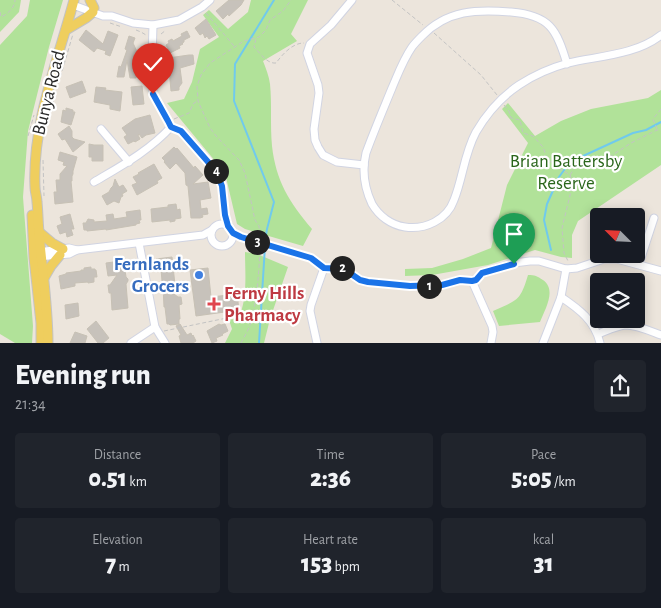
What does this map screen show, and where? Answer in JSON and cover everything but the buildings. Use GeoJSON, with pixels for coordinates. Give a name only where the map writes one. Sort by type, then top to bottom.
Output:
{"type":"FeatureCollection","features":[{"type":"Feature","properties":{"kind":"main road","name":"Bunya Road"},"geometry":{"type":"LineString","coordinates":[[48,343],[44,278],[37,255],[39,232],[35,188],[36,157],[44,104],[70,32],[74,2]]}},
{"type":"Feature","properties":{"kind":"main road"},"geometry":{"type":"LineString","coordinates":[[70,32],[86,18],[92,7]]}},
{"type":"Feature","properties":{"kind":"main road","name":"Bunya Road"},"geometry":{"type":"LineString","coordinates":[[35,188],[32,199],[41,343]]}},
{"type":"Feature","properties":{"kind":"main road"},"geometry":{"type":"LineString","coordinates":[[39,232],[61,252],[50,266],[44,278]]}},
{"type":"Feature","properties":{"kind":"street"},"geometry":{"type":"LineString","coordinates":[[74,2],[92,7],[103,16],[112,16],[133,23],[153,25],[179,20],[202,7],[210,0]]}},
{"type":"Feature","properties":{"kind":"street"},"geometry":{"type":"LineString","coordinates":[[352,0],[331,25],[310,44],[307,52],[319,93],[314,129],[315,140],[323,155],[330,159],[337,162],[364,164]]}},
{"type":"Feature","properties":{"kind":"street"},"geometry":{"type":"LineString","coordinates":[[567,64],[559,39],[554,31],[548,24],[530,14],[483,10],[467,12],[450,17],[429,29],[413,45],[404,60],[366,152],[364,164],[366,189],[378,214],[393,224],[404,227],[423,227],[438,220],[454,202],[469,148],[482,121],[500,100],[520,84],[549,69],[626,51],[642,46],[661,35]]}},
{"type":"Feature","properties":{"kind":"street"},"geometry":{"type":"LineString","coordinates":[[153,25],[153,94],[170,124],[181,131],[216,171],[222,186],[225,215],[224,225],[232,236],[311,258],[324,268],[344,269],[360,280],[410,286],[442,285],[460,280],[472,281],[476,280],[482,273],[530,260],[577,268],[610,258],[661,271]]}},
{"type":"Feature","properties":{"kind":"street"},"geometry":{"type":"LineString","coordinates":[[94,182],[129,162],[160,139],[170,124]]}},
{"type":"Feature","properties":{"kind":"street"},"geometry":{"type":"LineString","coordinates":[[101,129],[129,162]]}},
{"type":"Feature","properties":{"kind":"street"},"geometry":{"type":"LineString","coordinates":[[639,264],[654,218]]}},
{"type":"Feature","properties":{"kind":"street"},"geometry":{"type":"LineString","coordinates":[[37,255],[61,252],[69,254],[77,250],[203,235],[217,225],[224,225]]}},
{"type":"Feature","properties":{"kind":"street"},"geometry":{"type":"LineString","coordinates":[[212,230],[212,238],[216,244],[222,246],[228,244],[232,236]]}},
{"type":"Feature","properties":{"kind":"street"},"geometry":{"type":"LineString","coordinates":[[203,235],[212,238]]}},
{"type":"Feature","properties":{"kind":"street"},"geometry":{"type":"LineString","coordinates":[[139,243],[157,330],[165,343]]}},
{"type":"Feature","properties":{"kind":"street"},"geometry":{"type":"LineString","coordinates":[[543,343],[561,297],[567,266]]}},
{"type":"Feature","properties":{"kind":"street"},"geometry":{"type":"LineString","coordinates":[[317,343],[310,311],[324,268]]}},
{"type":"Feature","properties":{"kind":"street"},"geometry":{"type":"LineString","coordinates":[[472,281],[492,326],[491,343]]}},
{"type":"Feature","properties":{"kind":"street"},"geometry":{"type":"LineString","coordinates":[[561,297],[587,318],[598,334],[600,343]]}},
{"type":"Feature","properties":{"kind":"street"},"geometry":{"type":"LineString","coordinates":[[598,334],[625,325],[661,335]]}},
{"type":"Feature","properties":{"kind":"street"},"geometry":{"type":"LineString","coordinates":[[131,343],[157,330]]}},
{"type":"Feature","properties":{"kind":"path"},"geometry":{"type":"LineString","coordinates":[[0,12],[1,17],[4,16],[14,6],[15,0]]}},
{"type":"Feature","properties":{"kind":"path"},"geometry":{"type":"LineString","coordinates":[[260,238],[259,226],[255,220],[245,172],[239,160],[210,128],[198,101],[197,86],[201,75],[210,63],[244,40],[259,37],[266,30],[270,20],[283,11],[291,0]]}},
{"type":"Feature","properties":{"kind":"path"},"geometry":{"type":"LineString","coordinates":[[392,0],[426,27]]}},
{"type":"Feature","properties":{"kind":"path"},"geometry":{"type":"LineString","coordinates":[[205,11],[234,47]]}},
{"type":"Feature","properties":{"kind":"path"},"geometry":{"type":"LineString","coordinates":[[103,21],[128,28]]}},
{"type":"Feature","properties":{"kind":"path"},"geometry":{"type":"LineString","coordinates":[[135,30],[146,35]]}},
{"type":"Feature","properties":{"kind":"path"},"geometry":{"type":"LineString","coordinates":[[52,107],[70,32]]}},
{"type":"Feature","properties":{"kind":"path"},"geometry":{"type":"LineString","coordinates":[[432,32],[481,75],[497,95]]}},
{"type":"Feature","properties":{"kind":"path"},"geometry":{"type":"LineString","coordinates":[[256,38],[254,46],[272,64],[276,63],[283,53],[300,43],[310,44]]}},
{"type":"Feature","properties":{"kind":"path"},"geometry":{"type":"LineString","coordinates":[[170,124],[188,113],[193,104],[198,101]]}},
{"type":"Feature","properties":{"kind":"path"},"geometry":{"type":"LineString","coordinates":[[504,104],[511,118],[520,120],[523,133],[532,136],[543,147],[548,161],[570,175],[573,183],[562,228],[567,266]]}},
{"type":"Feature","properties":{"kind":"path"},"geometry":{"type":"LineString","coordinates":[[657,130],[653,119],[661,108]]}},
{"type":"Feature","properties":{"kind":"path"},"geometry":{"type":"LineString","coordinates":[[28,136],[34,116]]}},
{"type":"Feature","properties":{"kind":"path"},"geometry":{"type":"LineString","coordinates":[[570,175],[575,167],[584,162],[611,156],[631,143],[657,130],[661,130]]}},
{"type":"Feature","properties":{"kind":"path"},"geometry":{"type":"LineString","coordinates":[[44,158],[44,200]]}},
{"type":"Feature","properties":{"kind":"path"},"geometry":{"type":"LineString","coordinates":[[241,343],[250,324],[257,289],[260,245]]}},
{"type":"Feature","properties":{"kind":"path"},"geometry":{"type":"LineString","coordinates":[[157,330],[252,313]]}},
{"type":"Feature","properties":{"kind":"green space"},"geometry":{"type":"Polygon","coordinates":[[[0,0],[21,0],[19,12],[0,32],[0,0]]]}},
{"type":"Feature","properties":{"kind":"green space"},"geometry":{"type":"Polygon","coordinates":[[[30,0],[63,0],[28,131],[23,197],[33,326],[32,343],[15,343],[0,334],[0,45],[27,16],[30,0]]]}},
{"type":"Feature","properties":{"kind":"green space"},"geometry":{"type":"Polygon","coordinates":[[[251,0],[308,0],[291,34],[297,41],[263,61],[270,84],[272,146],[280,181],[290,200],[312,229],[303,246],[245,229],[237,224],[225,173],[167,103],[184,99],[192,82],[200,49],[219,37],[203,15],[209,10],[228,29],[248,12],[251,0]]]}},
{"type":"Feature","properties":{"kind":"green space","name":"Brian Battersby Reserve"},"geometry":{"type":"Polygon","coordinates":[[[661,90],[661,165],[597,208],[590,208],[590,213],[578,221],[572,235],[572,258],[535,250],[488,265],[432,275],[405,276],[405,269],[432,268],[491,248],[507,185],[528,143],[502,109],[508,103],[535,136],[561,121],[591,109],[648,98],[661,90]]]}},
{"type":"Feature","properties":{"kind":"green space"},"geometry":{"type":"Polygon","coordinates":[[[245,252],[257,254],[288,267],[270,319],[264,343],[225,343],[232,329],[229,320],[238,318],[243,303],[245,252]]]}},
{"type":"Feature","properties":{"kind":"green space"},"geometry":{"type":"Polygon","coordinates":[[[528,275],[536,276],[543,280],[549,289],[549,300],[540,322],[499,326],[493,311],[513,302],[520,295],[528,275]]]}},
{"type":"Feature","properties":{"kind":"waterway"},"geometry":{"type":"LineString","coordinates":[[265,241],[274,202],[234,101],[235,64],[274,0]]}},
{"type":"Feature","properties":{"kind":"waterway"},"geometry":{"type":"LineString","coordinates":[[551,250],[544,220],[547,204],[559,177],[570,162],[661,122]]}},
{"type":"Feature","properties":{"kind":"waterway"},"geometry":{"type":"LineString","coordinates":[[259,343],[265,246]]}},
{"type":"Feature","properties":{"kind":"place","name":"Fernlands Grocers"},"geometry":{"type":"Point","coordinates":[199,275]}},
{"type":"Feature","properties":{"kind":"place","name":"Ferny Hills Pharmacy"},"geometry":{"type":"Point","coordinates":[214,304]}},
{"type":"Feature","properties":{"kind":"route"},"geometry":{"type":"LineString","coordinates":[[153,94],[171,127],[181,131],[216,171],[222,186],[228,226],[233,233],[241,237],[311,258],[324,268],[344,269],[356,278],[368,282],[410,286],[442,285],[460,280],[476,280],[482,273],[514,264]]}}]}
